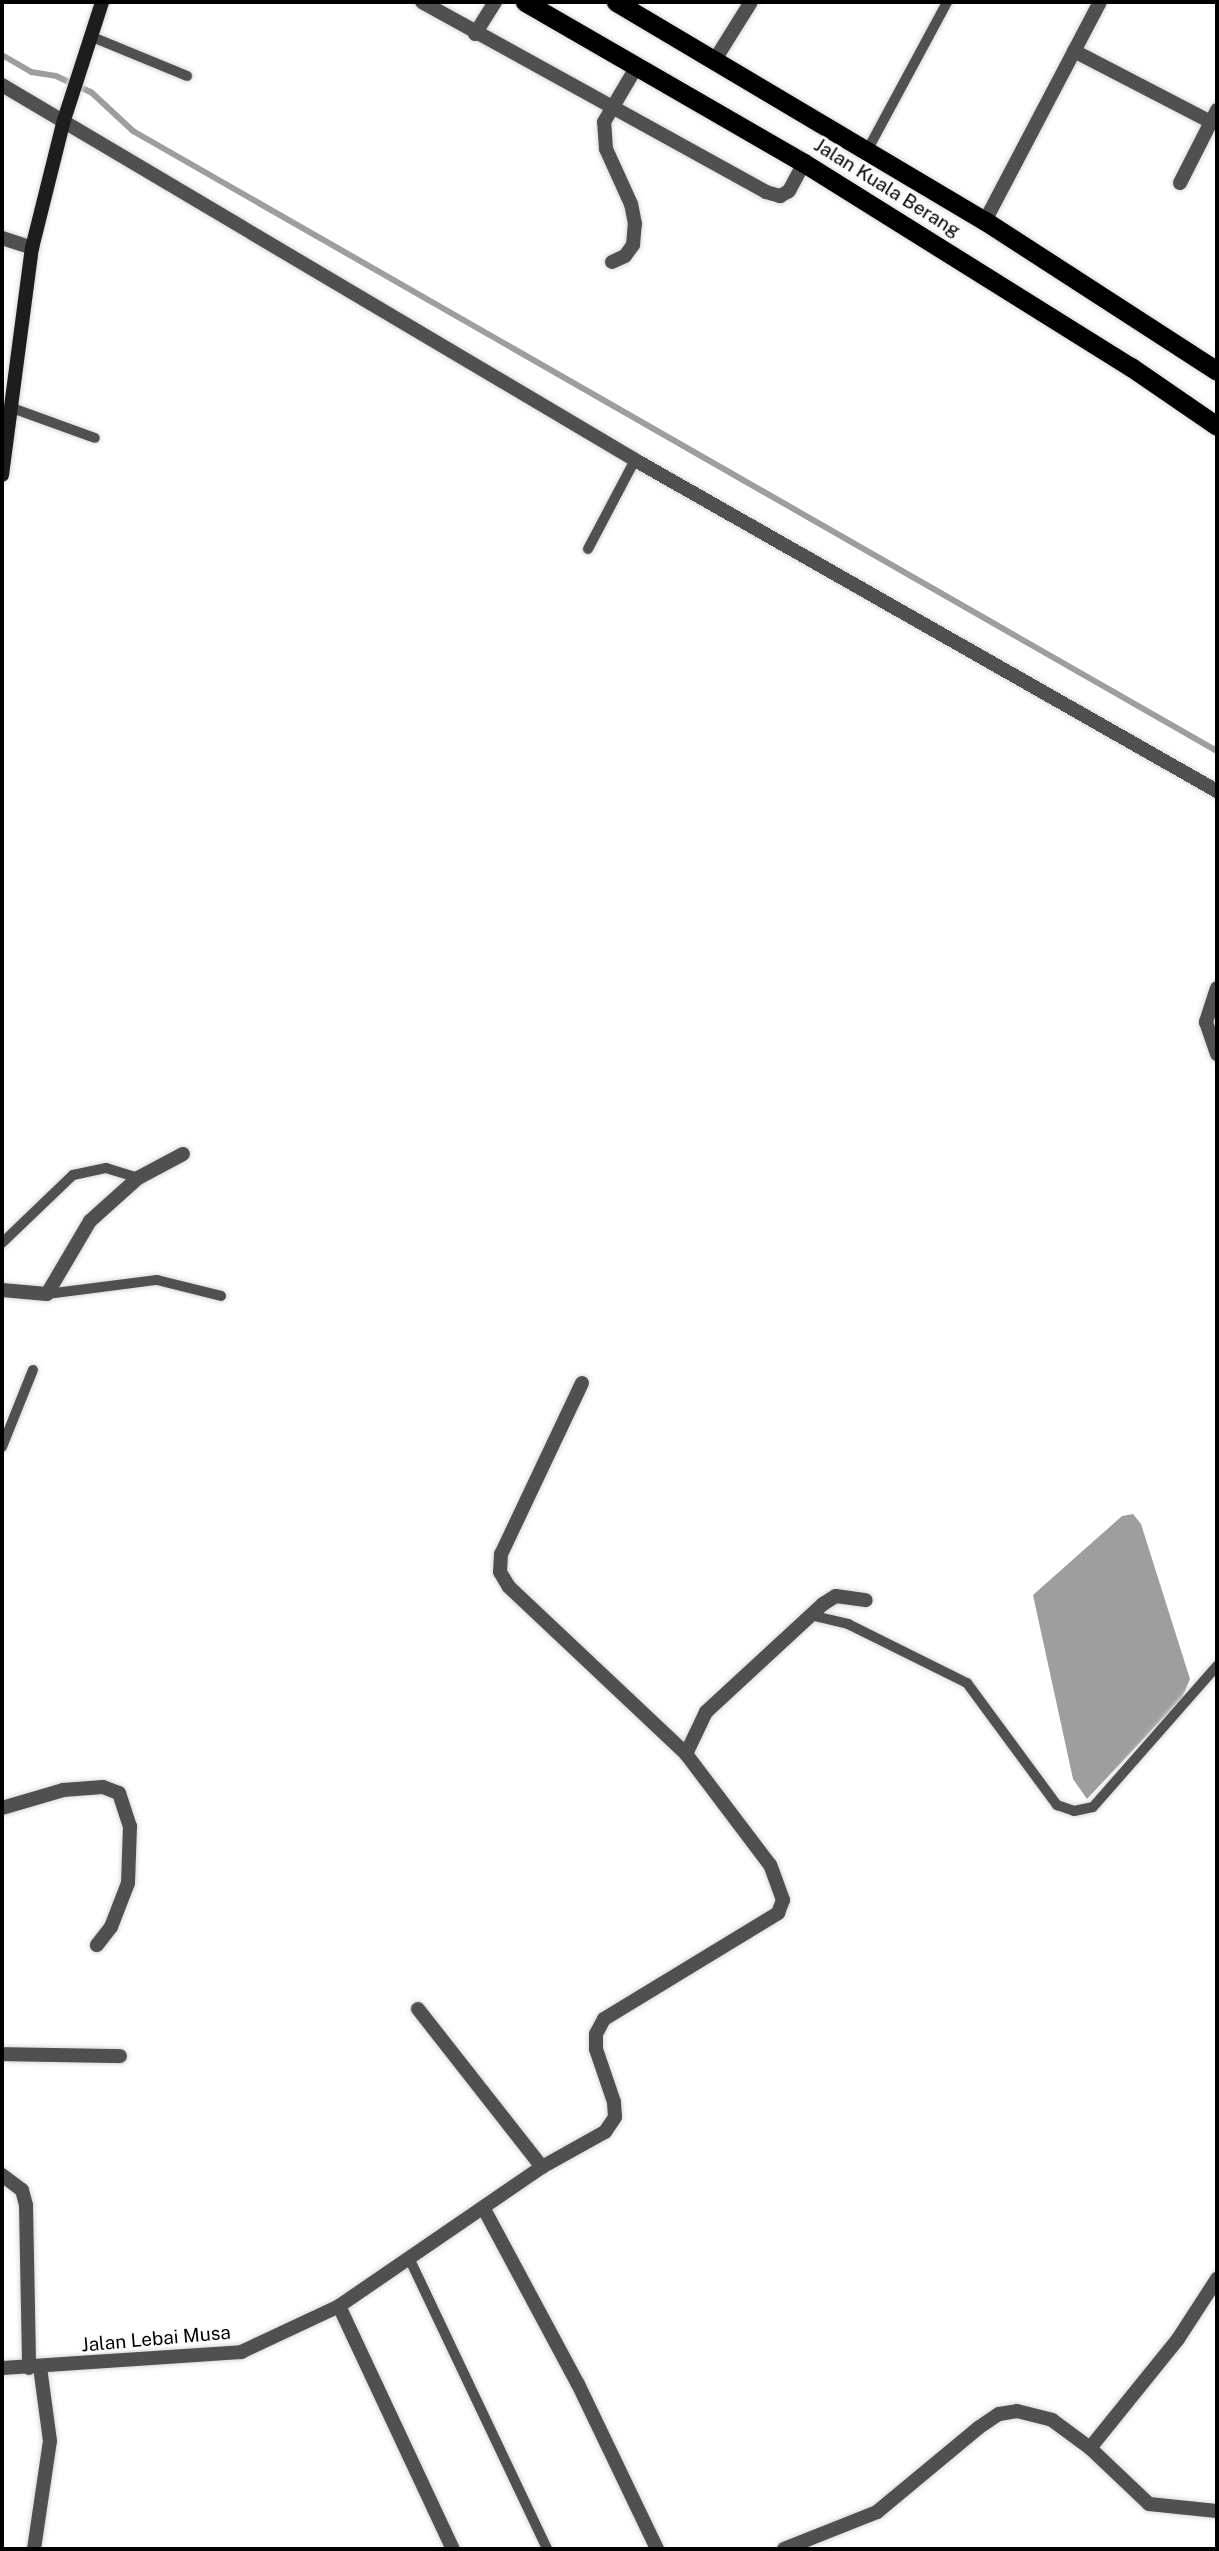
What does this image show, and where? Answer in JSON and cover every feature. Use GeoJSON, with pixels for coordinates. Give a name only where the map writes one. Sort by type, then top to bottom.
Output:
{"type":"FeatureCollection","features":[{"type":"Feature","properties":{"kind":"highway","name":"Jalan Kuala Berang"},"geometry":{"type":"LineString","coordinates":[[525,2],[804,163],[1119,359],[1217,426]]}},
{"type":"Feature","properties":{"kind":"highway","name":"Jalan Kuala Berang"},"geometry":{"type":"LineString","coordinates":[[616,2],[868,149],[1217,371]]}},
{"type":"Feature","properties":{"kind":"main road"},"geometry":{"type":"LineString","coordinates":[[2,475],[32,248],[65,116],[102,2]]}},
{"type":"Feature","properties":{"kind":"street"},"geometry":{"type":"LineString","coordinates":[[422,2],[475,34],[613,106],[766,192],[780,196],[789,191],[804,163]]}},
{"type":"Feature","properties":{"kind":"street"},"geometry":{"type":"LineString","coordinates":[[475,34],[495,2]]}},
{"type":"Feature","properties":{"kind":"street"},"geometry":{"type":"LineString","coordinates":[[716,58],[751,2]]}},
{"type":"Feature","properties":{"kind":"street"},"geometry":{"type":"LineString","coordinates":[[985,221],[1100,2]]}},
{"type":"Feature","properties":{"kind":"street"},"geometry":{"type":"LineString","coordinates":[[1074,51],[1214,116],[1180,183]]}},
{"type":"Feature","properties":{"kind":"street"},"geometry":{"type":"LineString","coordinates":[[612,262],[625,256],[633,245],[635,224],[603,134],[613,106],[637,66]]}},
{"type":"Feature","properties":{"kind":"street"},"geometry":{"type":"LineString","coordinates":[[2,85],[65,116],[635,460],[1217,791]]}},
{"type":"Feature","properties":{"kind":"street"},"geometry":{"type":"LineString","coordinates":[[2,238],[32,248]]}},
{"type":"Feature","properties":{"kind":"street"},"geometry":{"type":"LineString","coordinates":[[1217,988],[1206,1022],[1217,1054]]}},
{"type":"Feature","properties":{"kind":"street"},"geometry":{"type":"LineString","coordinates":[[2,1290],[47,1294],[90,1221],[138,1178],[183,1154]]}},
{"type":"Feature","properties":{"kind":"street","name":"Jalan Lebai Musa"},"geometry":{"type":"LineString","coordinates":[[2,2368],[241,2352],[339,2306],[542,2168],[605,2132],[615,2117],[614,2102],[596,2049],[596,2034],[604,2019],[778,1913],[783,1900],[770,1865],[686,1754],[509,1587],[500,1572],[501,1554],[582,1383]]}},
{"type":"Feature","properties":{"kind":"street"},"geometry":{"type":"LineString","coordinates":[[686,1754],[706,1712],[719,1695],[810,1615],[836,1596],[866,1600]]}},
{"type":"Feature","properties":{"kind":"street"},"geometry":{"type":"LineString","coordinates":[[2,1808],[63,1790],[103,1787],[120,1793],[130,1826],[128,1883],[111,1927],[97,1945]]}},
{"type":"Feature","properties":{"kind":"street"},"geometry":{"type":"LineString","coordinates":[[418,2009],[542,2168]]}},
{"type":"Feature","properties":{"kind":"street"},"geometry":{"type":"LineString","coordinates":[[2,2054],[120,2056]]}},
{"type":"Feature","properties":{"kind":"street"},"geometry":{"type":"LineString","coordinates":[[2,2175],[22,2190],[26,2205],[35,2367],[50,2441],[34,2549]]}},
{"type":"Feature","properties":{"kind":"street"},"geometry":{"type":"LineString","coordinates":[[484,2209],[578,2384],[657,2549]]}},
{"type":"Feature","properties":{"kind":"street"},"geometry":{"type":"LineString","coordinates":[[1090,2448],[1178,2339],[1217,2278]]}},
{"type":"Feature","properties":{"kind":"street"},"geometry":{"type":"LineString","coordinates":[[339,2306],[453,2549]]}},
{"type":"Feature","properties":{"kind":"street"},"geometry":{"type":"LineString","coordinates":[[784,2549],[897,2500],[999,2414],[1034,2412],[1090,2448],[1149,2504],[1217,2511]]}},
{"type":"Feature","properties":{"kind":"lane"},"geometry":{"type":"LineString","coordinates":[[868,149],[947,2]]}},
{"type":"Feature","properties":{"kind":"lane"},"geometry":{"type":"LineString","coordinates":[[90,36],[187,76]]}},
{"type":"Feature","properties":{"kind":"lane"},"geometry":{"type":"LineString","coordinates":[[12,408],[95,438]]}},
{"type":"Feature","properties":{"kind":"lane"},"geometry":{"type":"LineString","coordinates":[[588,549],[635,460]]}},
{"type":"Feature","properties":{"kind":"lane"},"geometry":{"type":"LineString","coordinates":[[2,1243],[74,1175],[106,1168],[138,1178]]}},
{"type":"Feature","properties":{"kind":"lane"},"geometry":{"type":"LineString","coordinates":[[47,1294],[157,1280],[221,1296]]}},
{"type":"Feature","properties":{"kind":"lane"},"geometry":{"type":"LineString","coordinates":[[2,1447],[33,1370]]}},
{"type":"Feature","properties":{"kind":"lane"},"geometry":{"type":"LineString","coordinates":[[810,1615],[848,1624],[967,1683],[1057,1805],[1074,1811],[1093,1807],[1217,1666]]}},
{"type":"Feature","properties":{"kind":"lane"},"geometry":{"type":"LineString","coordinates":[[410,2260],[547,2549]]}},
{"type":"Feature","properties":{"kind":"shaded area"},"geometry":{"type":"Polygon","coordinates":[[[1133,1514],[1141,1524],[1190,1679],[1182,1698],[1087,1799],[1073,1779],[1033,1595],[1122,1516],[1133,1514]]]}},
{"type":"Feature","properties":{"kind":"waterway"},"geometry":{"type":"LineString","coordinates":[[2,55],[31,72],[56,76],[91,92],[133,131],[1217,751]]}}]}
